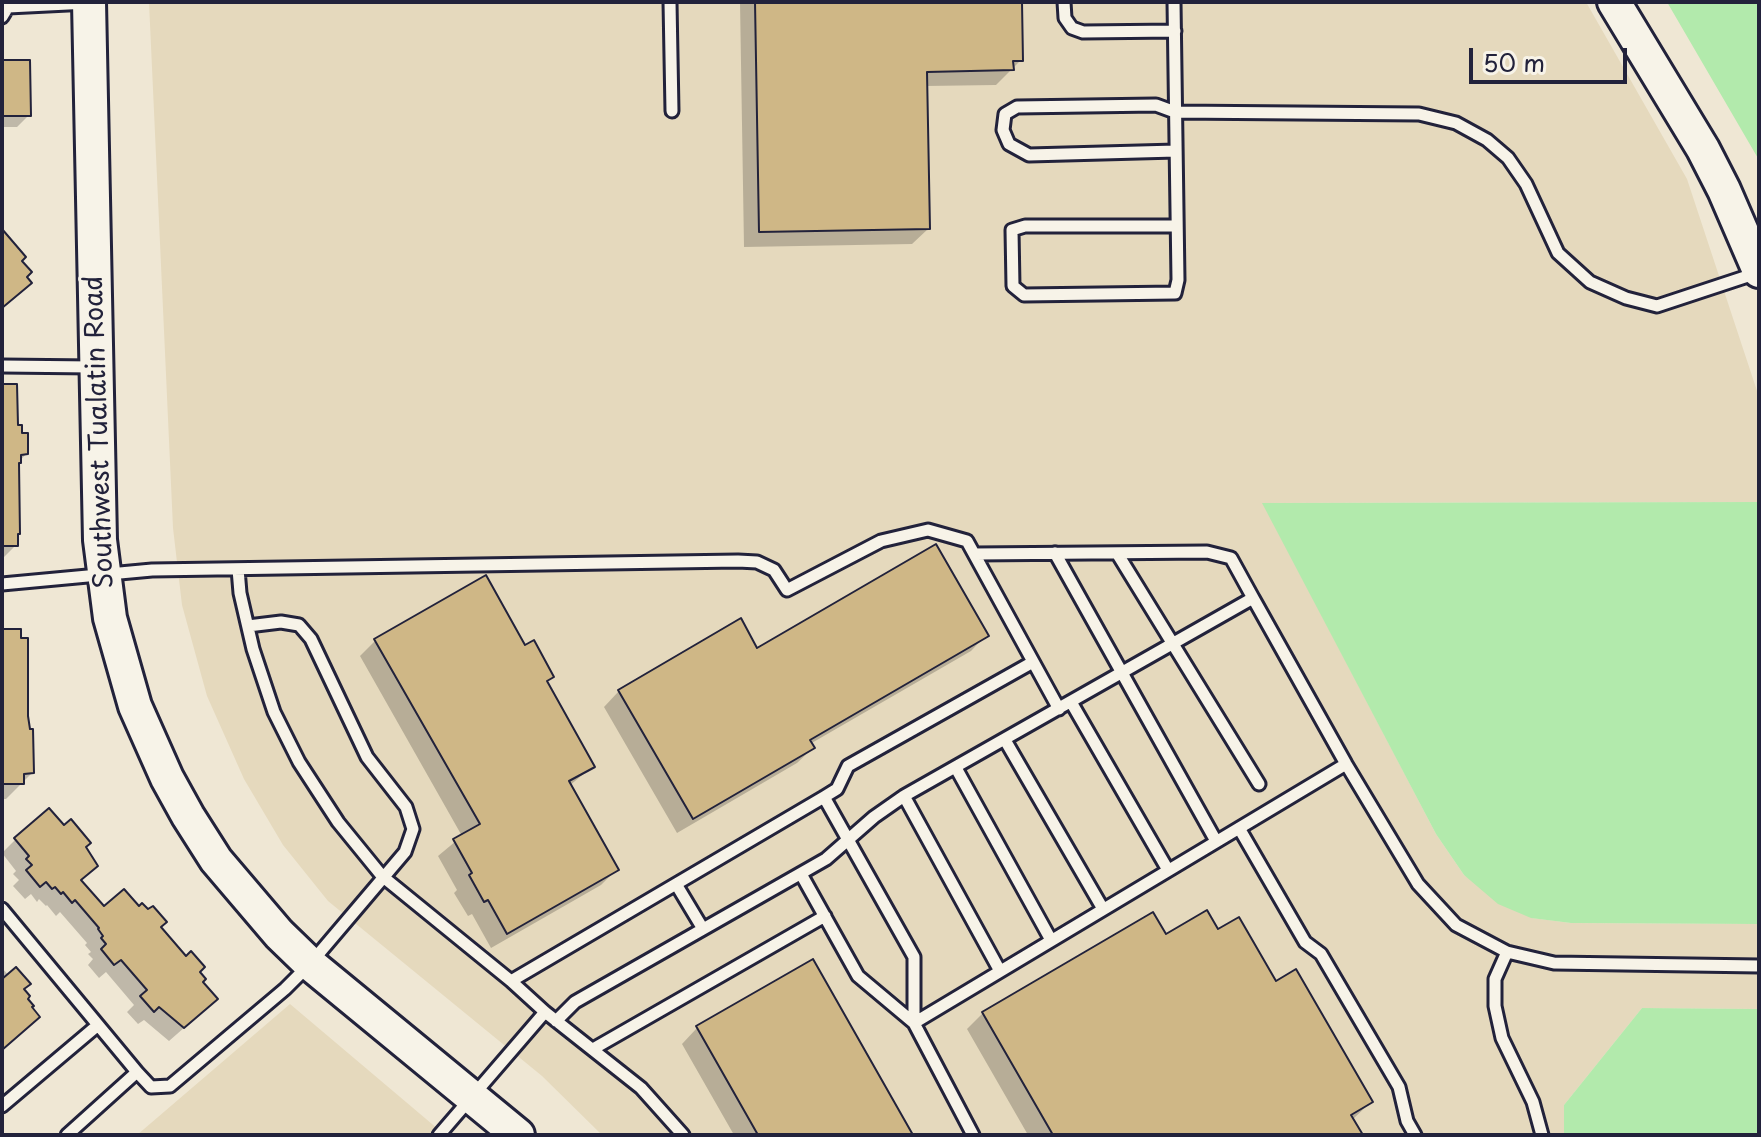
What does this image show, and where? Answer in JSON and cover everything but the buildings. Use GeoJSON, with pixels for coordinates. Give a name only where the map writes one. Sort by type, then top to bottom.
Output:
{"type":"FeatureCollection","features":[{"type":"Feature","properties":{"kind":"main road","name":"Southwest Tualatin Road"},"geometry":{"type":"LineString","coordinates":[[89,2],[100,540],[110,618],[121,663],[145,729],[167,778],[216,860],[279,934],[310,964],[518,1135]]}},
{"type":"Feature","properties":{"kind":"main road"},"geometry":{"type":"LineString","coordinates":[[1614,2],[1703,149],[1759,272]]}},
{"type":"Feature","properties":{"kind":"lane"},"geometry":{"type":"LineString","coordinates":[[2,17],[8,7],[89,2]]}},
{"type":"Feature","properties":{"kind":"lane"},"geometry":{"type":"LineString","coordinates":[[670,2],[672,111]]}},
{"type":"Feature","properties":{"kind":"lane"},"geometry":{"type":"LineString","coordinates":[[1064,2],[1065,18],[1072,28],[1083,32],[1175,31]]}},
{"type":"Feature","properties":{"kind":"lane"},"geometry":{"type":"LineString","coordinates":[[1174,2],[1178,280],[1175,293],[1024,295],[1013,286],[1012,230],[1025,226],[1177,226]]}},
{"type":"Feature","properties":{"kind":"lane"},"geometry":{"type":"LineString","coordinates":[[1176,151],[1029,155],[1009,144],[1003,130],[1005,114],[1017,107],[1156,105],[1175,112],[1419,114],[1456,123],[1487,140],[1508,158],[1526,184],[1558,253],[1590,282],[1626,298],[1657,306],[1759,272]]}},
{"type":"Feature","properties":{"kind":"lane"},"geometry":{"type":"LineString","coordinates":[[2,366],[95,367]]}},
{"type":"Feature","properties":{"kind":"lane"},"geometry":{"type":"LineString","coordinates":[[2,584],[152,570],[738,561],[757,562],[774,570],[787,590],[881,541],[928,530],[967,541],[1059,709]]}},
{"type":"Feature","properties":{"kind":"lane"},"geometry":{"type":"LineString","coordinates":[[975,554],[1207,552],[1231,558],[1346,764],[1418,884],[1456,925],[1507,952],[1554,963],[1759,966]]}},
{"type":"Feature","properties":{"kind":"lane"},"geometry":{"type":"LineString","coordinates":[[1055,553],[1216,841]]}},
{"type":"Feature","properties":{"kind":"lane"},"geometry":{"type":"LineString","coordinates":[[1117,553],[1259,784]]}},
{"type":"Feature","properties":{"kind":"lane"},"geometry":{"type":"LineString","coordinates":[[238,569],[248,626],[274,712],[299,762],[338,822],[382,876],[641,1088],[683,1135]]}},
{"type":"Feature","properties":{"kind":"lane"},"geometry":{"type":"LineString","coordinates":[[556,1021],[575,1002],[801,874],[850,841],[874,817],[904,796],[1253,598]]}},
{"type":"Feature","properties":{"kind":"lane"},"geometry":{"type":"LineString","coordinates":[[2,909],[151,1087],[170,1086],[285,989],[310,964],[405,852],[413,829],[406,807],[367,757],[311,639],[299,625],[281,622],[248,626]]}},
{"type":"Feature","properties":{"kind":"lane"},"geometry":{"type":"LineString","coordinates":[[511,981],[837,789],[848,766],[1033,662]]}},
{"type":"Feature","properties":{"kind":"lane"},"geometry":{"type":"LineString","coordinates":[[1071,702],[1168,870]]}},
{"type":"Feature","properties":{"kind":"lane"},"geometry":{"type":"LineString","coordinates":[[1005,740],[1103,909]]}},
{"type":"Feature","properties":{"kind":"lane"},"geometry":{"type":"LineString","coordinates":[[914,1023],[1346,764]]}},
{"type":"Feature","properties":{"kind":"lane"},"geometry":{"type":"LineString","coordinates":[[956,768],[1051,940]]}},
{"type":"Feature","properties":{"kind":"lane"},"geometry":{"type":"LineString","coordinates":[[904,796],[1000,971]]}},
{"type":"Feature","properties":{"kind":"lane"},"geometry":{"type":"LineString","coordinates":[[824,797],[914,957],[914,1023]]}},
{"type":"Feature","properties":{"kind":"lane"},"geometry":{"type":"LineString","coordinates":[[1239,828],[1305,942],[1321,954],[1399,1087],[1407,1121],[1415,1135]]}},
{"type":"Feature","properties":{"kind":"lane"},"geometry":{"type":"LineString","coordinates":[[801,874],[858,976],[914,1023],[973,1135]]}},
{"type":"Feature","properties":{"kind":"lane"},"geometry":{"type":"LineString","coordinates":[[676,884],[703,929]]}},
{"type":"Feature","properties":{"kind":"lane"},"geometry":{"type":"LineString","coordinates":[[593,1049],[825,916]]}},
{"type":"Feature","properties":{"kind":"lane"},"geometry":{"type":"LineString","coordinates":[[1507,952],[1495,979],[1495,1006],[1502,1038],[1533,1102],[1542,1135]]}},
{"type":"Feature","properties":{"kind":"lane"},"geometry":{"type":"LineString","coordinates":[[439,1135],[545,1012]]}},
{"type":"Feature","properties":{"kind":"lane"},"geometry":{"type":"LineString","coordinates":[[2,1106],[98,1025]]}},
{"type":"Feature","properties":{"kind":"lane"},"geometry":{"type":"LineString","coordinates":[[67,1135],[137,1072]]}},
{"type":"Feature","properties":{"kind":"shaded area"},"geometry":{"type":"Polygon","coordinates":[[[149,2],[1586,2],[1687,179],[1759,397],[1759,502],[1263,503],[1436,834],[1464,875],[1532,918],[1571,923],[1759,924],[1759,1009],[1642,1008],[1564,1105],[1564,1135],[602,1135],[542,1076],[328,901],[283,845],[244,779],[207,696],[182,605],[173,528],[149,2]]]}},
{"type":"Feature","properties":{"kind":"shaded area"},"geometry":{"type":"Polygon","coordinates":[[[290,1004],[445,1135],[137,1135],[290,1004]]]}},
{"type":"Feature","properties":{"kind":"green space"},"geometry":{"type":"Polygon","coordinates":[[[1667,2],[1759,2],[1759,160],[1667,2]]]}},
{"type":"Feature","properties":{"kind":"green space"},"geometry":{"type":"Polygon","coordinates":[[[1759,502],[1759,924],[1571,923],[1531,918],[1498,904],[1464,875],[1436,834],[1262,503],[1759,502]]]}},
{"type":"Feature","properties":{"kind":"green space"},"geometry":{"type":"Polygon","coordinates":[[[1642,1008],[1759,1009],[1759,1135],[1564,1135],[1564,1105],[1642,1008]]]}}]}
